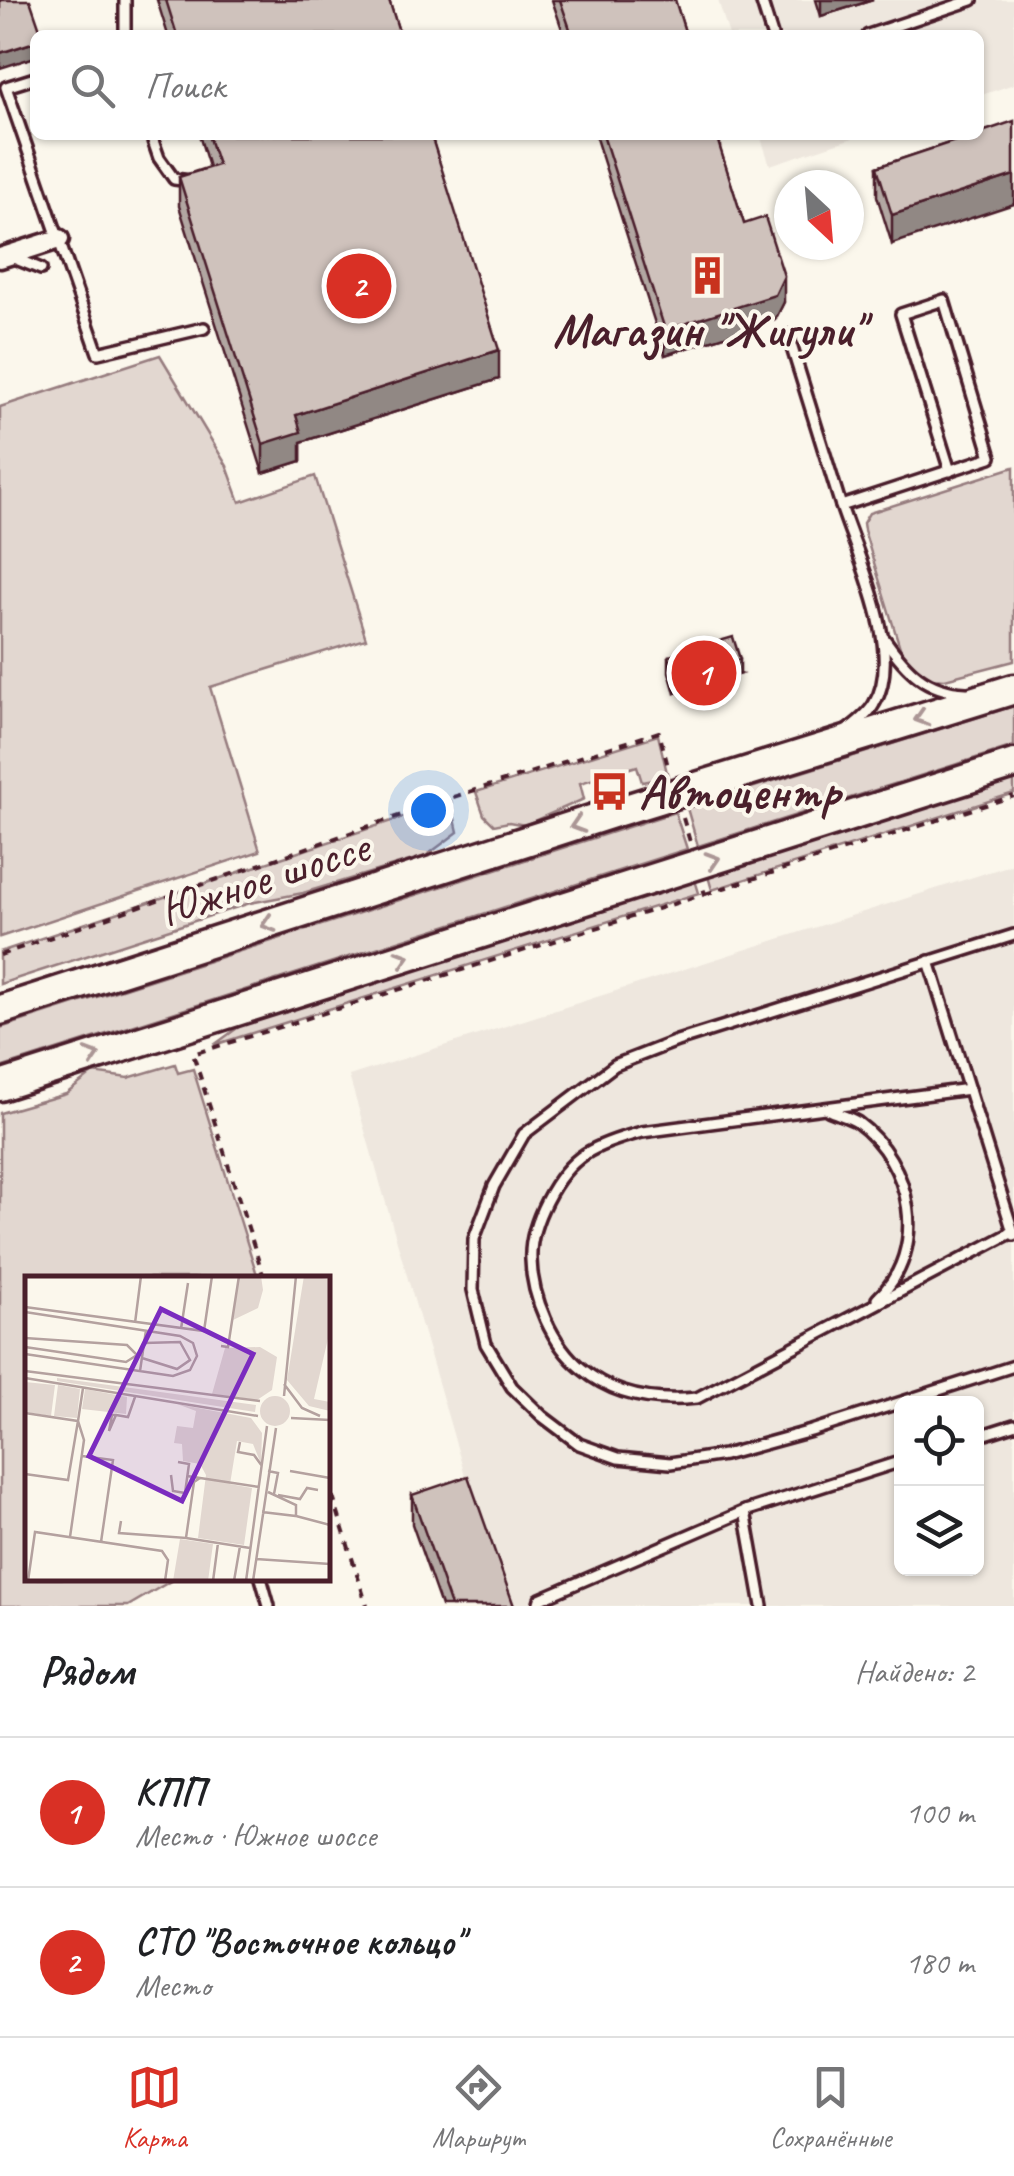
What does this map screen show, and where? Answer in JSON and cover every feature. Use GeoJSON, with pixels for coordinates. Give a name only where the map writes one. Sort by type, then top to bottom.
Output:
{"type":"FeatureCollection","features":[{"type":"Feature","properties":{"kind":"main road","name":"Южное шоссе"},"geometry":{"type":"LineString","coordinates":[[0,1010],[1014,689]]}},
{"type":"Feature","properties":{"kind":"main road"},"geometry":{"type":"LineString","coordinates":[[0,1086],[1014,764]]}},
{"type":"Feature","properties":{"kind":"street"},"geometry":{"type":"LineString","coordinates":[[4,257],[59,239]]}},
{"type":"Feature","properties":{"kind":"lane"},"geometry":{"type":"LineString","coordinates":[[125,30],[126,0]]}},
{"type":"Feature","properties":{"kind":"lane"},"geometry":{"type":"LineString","coordinates":[[761,0],[770,30]]}},
{"type":"Feature","properties":{"kind":"lane"},"geometry":{"type":"LineString","coordinates":[[883,30],[972,0]]}},
{"type":"Feature","properties":{"kind":"lane"},"geometry":{"type":"LineString","coordinates":[[30,80],[6,87],[98,353],[204,328]]}},
{"type":"Feature","properties":{"kind":"lane"},"geometry":{"type":"LineString","coordinates":[[153,140],[158,158],[174,179],[205,183]]}},
{"type":"Feature","properties":{"kind":"lane"},"geometry":{"type":"LineString","coordinates":[[4,257],[41,269]]}},
{"type":"Feature","properties":{"kind":"lane"},"geometry":{"type":"LineString","coordinates":[[841,506],[950,471],[991,457],[944,300],[901,314],[950,471]]}},
{"type":"Feature","properties":{"kind":"lane"},"geometry":{"type":"LineString","coordinates":[[788,336],[883,636],[902,665],[945,692],[1014,689]]}},
{"type":"Feature","properties":{"kind":"lane"},"geometry":{"type":"LineString","coordinates":[[817,750],[848,730],[873,706],[884,678],[883,636]]}},
{"type":"Feature","properties":{"kind":"lane"},"geometry":{"type":"LineString","coordinates":[[1014,935],[677,1041],[616,1066],[524,1134],[494,1186],[474,1239],[473,1290],[486,1344],[512,1387],[579,1444],[618,1458],[670,1463],[724,1455],[1014,1366]]}},
{"type":"Feature","properties":{"kind":"lane"},"geometry":{"type":"LineString","coordinates":[[929,962],[1014,1233],[698,1398],[662,1402],[606,1385],[581,1369],[554,1334],[534,1283],[530,1258],[546,1202],[583,1155],[642,1132],[969,1090]]}},
{"type":"Feature","properties":{"kind":"lane"},"geometry":{"type":"LineString","coordinates":[[824,1108],[856,1122],[878,1143],[897,1168],[906,1195],[910,1217],[902,1262],[891,1286],[868,1308]]}},
{"type":"Feature","properties":{"kind":"lane"},"geometry":{"type":"LineString","coordinates":[[984,1434],[1014,1425]]}},
{"type":"Feature","properties":{"kind":"lane"},"geometry":{"type":"LineString","coordinates":[[538,1606],[540,1599],[745,1511],[894,1464]]}},
{"type":"Feature","properties":{"kind":"lane"},"geometry":{"type":"LineString","coordinates":[[745,1511],[762,1606]]}},
{"type":"Feature","properties":{"kind":"lane"},"geometry":{"type":"LineString","coordinates":[[262,1581],[270,1606]]}},
{"type":"Feature","properties":{"kind":"path"},"geometry":{"type":"LineString","coordinates":[[0,955],[450,798],[659,732],[705,894]]}},
{"type":"Feature","properties":{"kind":"path"},"geometry":{"type":"LineString","coordinates":[[263,1276],[193,1054],[1014,796]]}},
{"type":"Feature","properties":{"kind":"path"},"geometry":{"type":"LineString","coordinates":[[330,1487],[367,1606]]}},
{"type":"Feature","properties":{"kind":"shaded area"},"geometry":{"type":"Polygon","coordinates":[[[718,0],[1014,0],[1014,84],[984,94],[984,30],[727,30],[718,0]]]}},
{"type":"Feature","properties":{"kind":"shaded area"},"geometry":{"type":"Polygon","coordinates":[[[762,140],[847,140],[770,165],[762,140]]]}},
{"type":"Feature","properties":{"kind":"shaded area"},"geometry":{"type":"Polygon","coordinates":[[[160,355],[227,466],[240,502],[315,476],[366,639],[210,687],[260,851],[0,937],[0,407],[160,355]]]}},
{"type":"Feature","properties":{"kind":"shaded area"},"geometry":{"type":"Polygon","coordinates":[[[1014,467],[1014,661],[945,679],[931,678],[910,665],[902,654],[863,523],[869,513],[1014,467]]]}},
{"type":"Feature","properties":{"kind":"shaded area"},"geometry":{"type":"Polygon","coordinates":[[[1014,706],[1014,746],[698,846],[687,808],[1014,706]]]}},
{"type":"Feature","properties":{"kind":"shaded area"},"geometry":{"type":"Polygon","coordinates":[[[658,735],[668,777],[642,782],[637,766],[580,783],[584,799],[525,825],[494,825],[484,815],[476,792],[658,735]]]}},
{"type":"Feature","properties":{"kind":"shaded area"},"geometry":{"type":"Polygon","coordinates":[[[1014,779],[1014,793],[712,890],[708,876],[1014,779]]]}},
{"type":"Feature","properties":{"kind":"shaded area"},"geometry":{"type":"Polygon","coordinates":[[[451,801],[458,832],[426,856],[303,893],[250,903],[0,984],[0,952],[451,801]]]}},
{"type":"Feature","properties":{"kind":"shaded area"},"geometry":{"type":"Polygon","coordinates":[[[675,812],[687,849],[0,1068],[0,1028],[675,812]]]}},
{"type":"Feature","properties":{"kind":"shaded area"},"geometry":{"type":"Polygon","coordinates":[[[1014,864],[1014,1606],[503,1606],[349,1076],[1014,864]]]}},
{"type":"Feature","properties":{"kind":"shaded area"},"geometry":{"type":"Polygon","coordinates":[[[695,880],[699,893],[214,1045],[240,1026],[297,1006],[695,880]]]}},
{"type":"Feature","properties":{"kind":"shaded area"},"geometry":{"type":"Polygon","coordinates":[[[175,1064],[178,1073],[193,1069],[257,1276],[25,1276],[25,1581],[171,1581],[128,1606],[0,1606],[0,1113],[66,1094],[93,1073],[128,1078],[175,1064]]]}},
{"type":"Feature","properties":{"kind":"building"},"geometry":{"type":"Polygon","coordinates":[[[0,0],[30,0],[40,30],[30,30],[30,44],[0,53],[0,0]]]}},
{"type":"Feature","properties":{"kind":"building"},"geometry":{"type":"Polygon","coordinates":[[[166,0],[389,0],[398,30],[175,30],[166,0]]]}},
{"type":"Feature","properties":{"kind":"building"},"geometry":{"type":"Polygon","coordinates":[[[560,0],[675,0],[684,30],[570,30],[560,0]]]}},
{"type":"Feature","properties":{"kind":"building"},"geometry":{"type":"Polygon","coordinates":[[[1014,121],[1014,175],[892,215],[877,167],[958,140],[984,140],[984,131],[1014,121]]]}},
{"type":"Feature","properties":{"kind":"building"},"geometry":{"type":"Polygon","coordinates":[[[210,140],[433,140],[499,350],[296,415],[301,432],[263,444],[179,177],[218,165],[210,140]]]}},
{"type":"Feature","properties":{"kind":"building","name":"Магазин \"Жигули\""},"geometry":{"type":"Polygon","coordinates":[[[605,140],[718,140],[744,224],[765,217],[774,245],[774,260],[779,260],[784,276],[775,295],[665,330],[605,140]]]}},
{"type":"Feature","properties":{"kind":"building"},"geometry":{"type":"Polygon","coordinates":[[[733,637],[740,659],[675,678],[669,656],[733,637]]]}},
{"type":"Feature","properties":{"kind":"building"},"geometry":{"type":"Polygon","coordinates":[[[468,1476],[514,1606],[451,1606],[412,1495],[468,1476]]]}},
{"type":"Feature","properties":{"kind":"place","name":"Магазин \"Жигули\""},"geometry":{"type":"Point","coordinates":[708,275]}},
{"type":"Feature","properties":{"kind":"place","name":"СТО \"Восточное кольцо\""},"geometry":{"type":"Point","coordinates":[359,286]}},
{"type":"Feature","properties":{"kind":"place","name":"КПП"},"geometry":{"type":"Point","coordinates":[704,673]}},
{"type":"Feature","properties":{"kind":"place","name":"Автоцентр"},"geometry":{"type":"Point","coordinates":[609,792]}}]}
